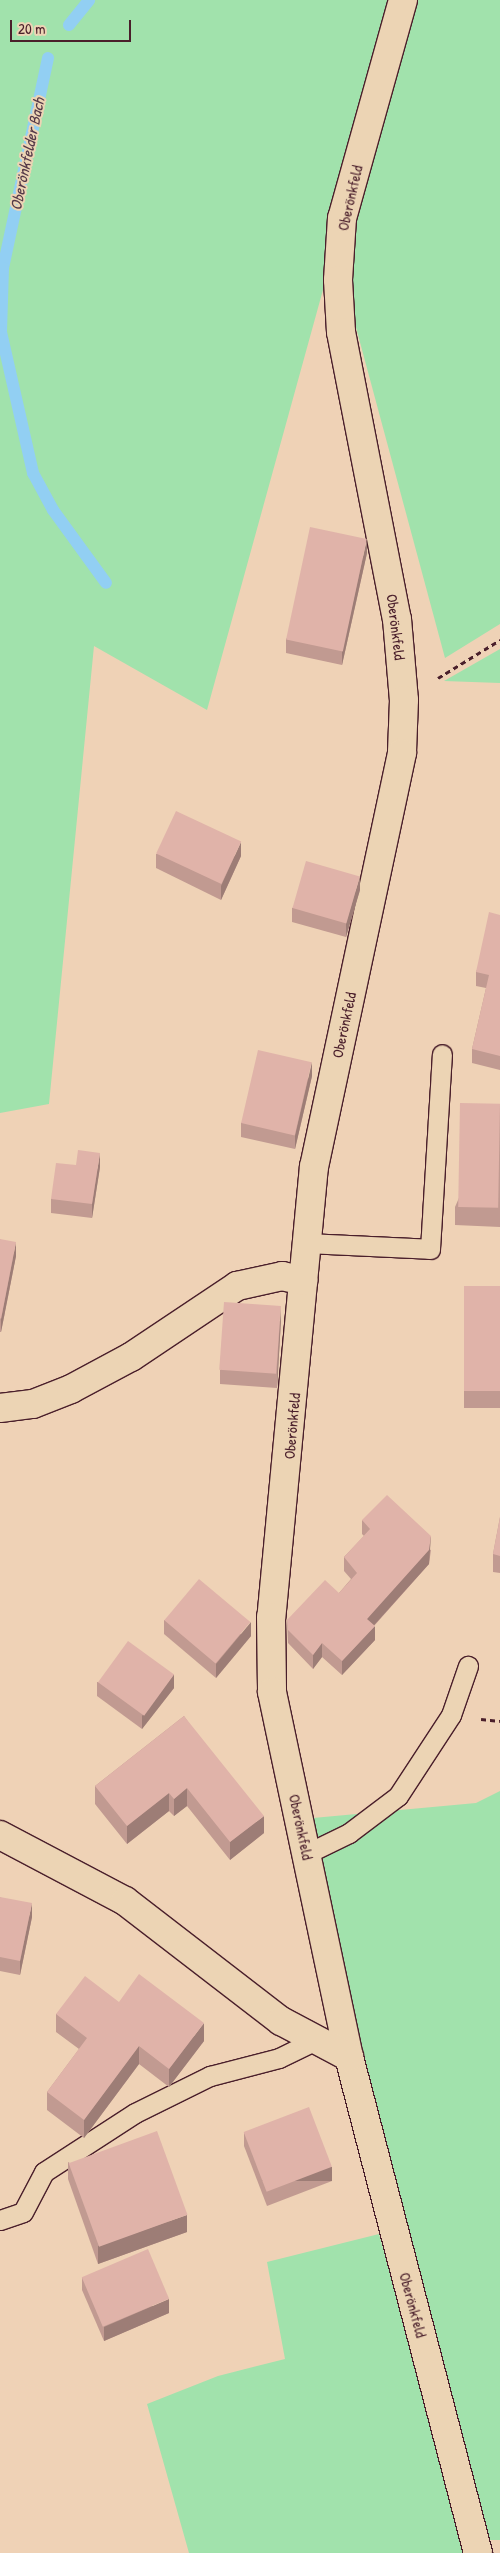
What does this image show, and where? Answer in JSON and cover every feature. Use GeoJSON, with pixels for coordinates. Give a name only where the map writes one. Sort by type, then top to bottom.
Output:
{"type":"FeatureCollection","features":[{"type":"Feature","properties":{"kind":"street","name":"Oberönkfeld"},"geometry":{"type":"LineString","coordinates":[[403,0],[342,218],[338,280],[341,332],[397,618],[404,700],[402,753],[314,1166],[305,1243],[271,1652],[272,1692],[349,2057],[478,2553]]}},
{"type":"Feature","properties":{"kind":"street"},"geometry":{"type":"LineString","coordinates":[[0,1408],[33,1404],[71,1389],[131,1358],[237,1286],[282,1276],[303,1281]]}},
{"type":"Feature","properties":{"kind":"street"},"geometry":{"type":"LineString","coordinates":[[0,1835],[125,1901],[281,2021],[314,2041],[349,2057]]}},
{"type":"Feature","properties":{"kind":"lane"},"geometry":{"type":"LineString","coordinates":[[305,1243],[430,1248],[442,1054]]}},
{"type":"Feature","properties":{"kind":"lane"},"geometry":{"type":"LineString","coordinates":[[306,1854],[349,1833],[398,1796],[451,1715],[468,1666]]}},
{"type":"Feature","properties":{"kind":"lane"},"geometry":{"type":"LineString","coordinates":[[0,2220],[23,2212],[44,2172],[135,2113],[210,2076],[279,2058],[314,2041]]}},
{"type":"Feature","properties":{"kind":"path"},"geometry":{"type":"LineString","coordinates":[[404,700],[500,640]]}},
{"type":"Feature","properties":{"kind":"green space"},"geometry":{"type":"Polygon","coordinates":[[[0,0],[403,0],[207,710],[94,646],[49,1104],[0,1113],[0,0]]]}},
{"type":"Feature","properties":{"kind":"green space"},"geometry":{"type":"Polygon","coordinates":[[[415,0],[500,0],[500,624],[445,658],[347,294],[353,219],[415,0]]]}},
{"type":"Feature","properties":{"kind":"green space"},"geometry":{"type":"Polygon","coordinates":[[[500,649],[500,683],[444,681],[500,649]]]}},
{"type":"Feature","properties":{"kind":"green space"},"geometry":{"type":"Polygon","coordinates":[[[500,1791],[500,2540],[482,2540],[337,1958],[313,1818],[476,1803],[500,1791]]]}},
{"type":"Feature","properties":{"kind":"green space"},"geometry":{"type":"Polygon","coordinates":[[[379,2234],[469,2553],[189,2553],[147,2404],[218,2376],[285,2359],[267,2262],[379,2234]]]}},
{"type":"Feature","properties":{"kind":"building"},"geometry":{"type":"Polygon","coordinates":[[[310,527],[367,539],[343,652],[286,639],[310,527]]]}},
{"type":"Feature","properties":{"kind":"building"},"geometry":{"type":"Polygon","coordinates":[[[176,811],[241,841],[221,884],[156,854],[176,811]]]}},
{"type":"Feature","properties":{"kind":"building"},"geometry":{"type":"Polygon","coordinates":[[[306,861],[360,876],[346,924],[292,908],[306,861]]]}},
{"type":"Feature","properties":{"kind":"building"},"geometry":{"type":"Polygon","coordinates":[[[489,912],[500,915],[500,1056],[472,1049],[489,975],[476,972],[489,912]]]}},
{"type":"Feature","properties":{"kind":"building"},"geometry":{"type":"Polygon","coordinates":[[[258,1050],[312,1062],[295,1135],[241,1123],[258,1050]]]}},
{"type":"Feature","properties":{"kind":"building"},"geometry":{"type":"Polygon","coordinates":[[[460,1103],[500,1104],[498,1208],[458,1207],[460,1103]]]}},
{"type":"Feature","properties":{"kind":"building"},"geometry":{"type":"Polygon","coordinates":[[[78,1150],[100,1153],[92,1204],[51,1199],[56,1163],[76,1165],[78,1150]]]}},
{"type":"Feature","properties":{"kind":"building"},"geometry":{"type":"Polygon","coordinates":[[[0,1239],[16,1242],[1,1319],[0,1318],[0,1239]]]}},
{"type":"Feature","properties":{"kind":"building"},"geometry":{"type":"Polygon","coordinates":[[[464,1286],[500,1286],[500,1391],[464,1391],[464,1286]]]}},
{"type":"Feature","properties":{"kind":"building"},"geometry":{"type":"Polygon","coordinates":[[[224,1302],[281,1306],[276,1374],[219,1370],[224,1302]]]}},
{"type":"Feature","properties":{"kind":"building"},"geometry":{"type":"Polygon","coordinates":[[[387,1495],[431,1536],[429,1550],[367,1619],[375,1626],[342,1661],[322,1643],[313,1655],[288,1630],[287,1620],[325,1580],[339,1593],[357,1573],[344,1557],[370,1529],[362,1520],[387,1495]]]}},
{"type":"Feature","properties":{"kind":"building"},"geometry":{"type":"Polygon","coordinates":[[[500,1517],[500,1556],[493,1554],[500,1517]]]}},
{"type":"Feature","properties":{"kind":"building"},"geometry":{"type":"Polygon","coordinates":[[[199,1579],[250,1622],[216,1663],[164,1620],[199,1579]]]}},
{"type":"Feature","properties":{"kind":"building"},"geometry":{"type":"Polygon","coordinates":[[[128,1641],[174,1675],[144,1716],[98,1682],[128,1641]]]}},
{"type":"Feature","properties":{"kind":"building"},"geometry":{"type":"Polygon","coordinates":[[[184,1716],[264,1816],[230,1842],[187,1788],[174,1799],[169,1793],[127,1826],[95,1786],[184,1716]]]}},
{"type":"Feature","properties":{"kind":"building"},"geometry":{"type":"Polygon","coordinates":[[[0,1897],[32,1903],[20,1961],[0,1957],[0,1897]]]}},
{"type":"Feature","properties":{"kind":"building"},"geometry":{"type":"Polygon","coordinates":[[[139,1974],[204,2023],[169,2069],[139,2046],[84,2120],[47,2092],[87,2038],[56,2014],[85,1976],[119,2002],[139,1974]]]}},
{"type":"Feature","properties":{"kind":"building"},"geometry":{"type":"Polygon","coordinates":[[[309,2107],[332,2167],[267,2192],[244,2132],[309,2107]]]}},
{"type":"Feature","properties":{"kind":"building"},"geometry":{"type":"Polygon","coordinates":[[[157,2131],[187,2215],[99,2247],[69,2163],[157,2131]]]}},
{"type":"Feature","properties":{"kind":"building"},"geometry":{"type":"Polygon","coordinates":[[[148,2249],[169,2299],[103,2327],[82,2277],[148,2249]]]}},
{"type":"Feature","properties":{"kind":"waterway","name":"Oberönkfelder Bach"},"geometry":{"type":"LineString","coordinates":[[69,25],[89,0]]}},
{"type":"Feature","properties":{"kind":"waterway","name":"Oberönkfelder Bach"},"geometry":{"type":"LineString","coordinates":[[48,58],[3,268],[1,332],[33,473],[53,510],[106,583]]}}]}
